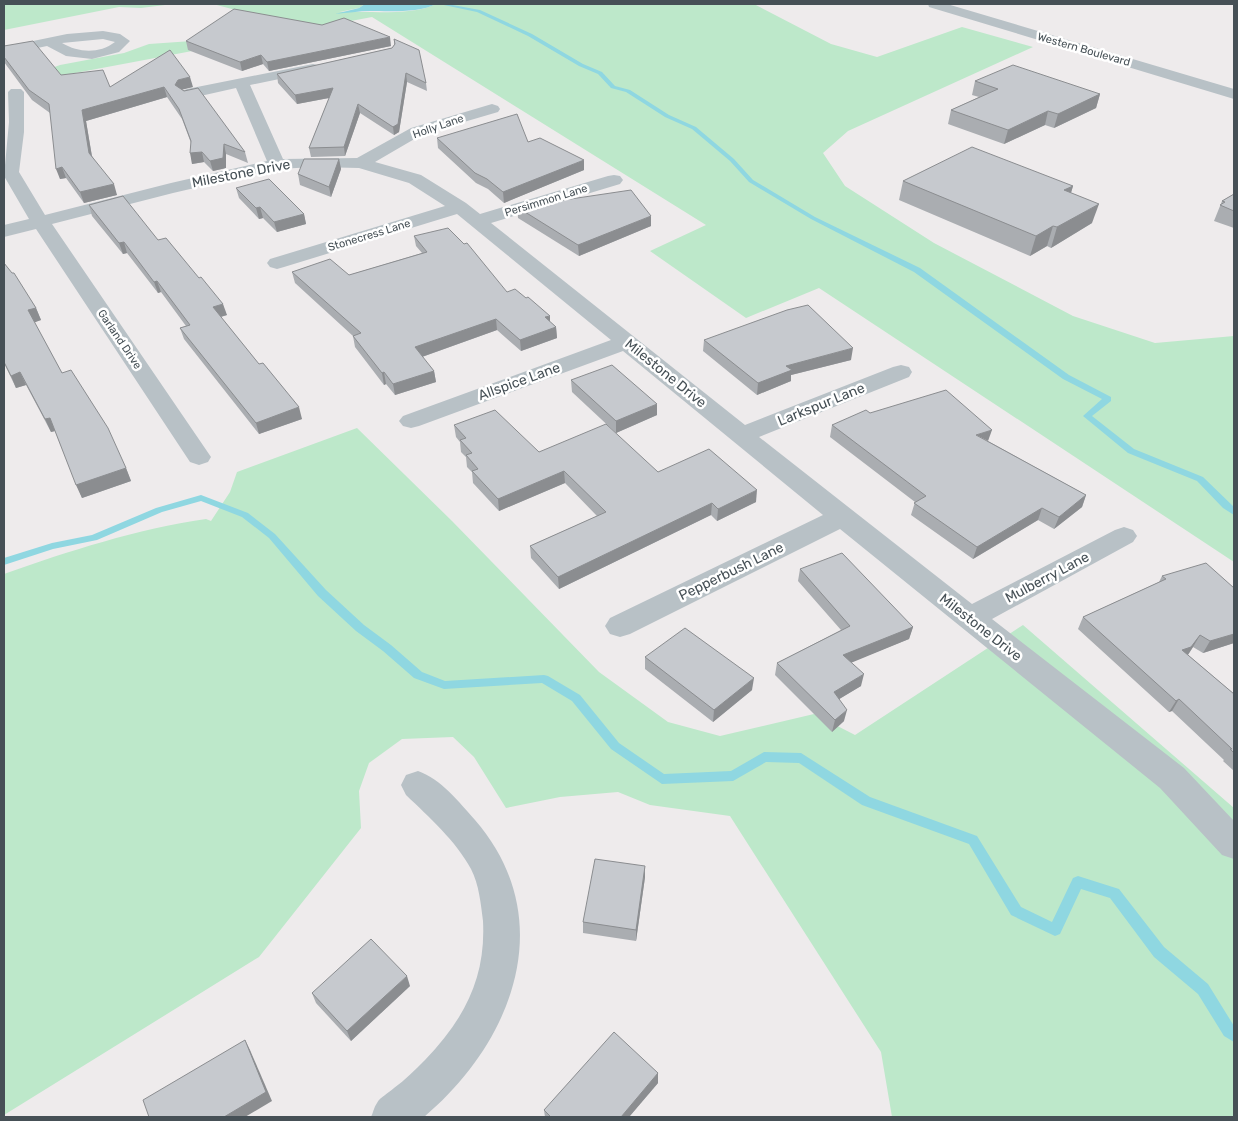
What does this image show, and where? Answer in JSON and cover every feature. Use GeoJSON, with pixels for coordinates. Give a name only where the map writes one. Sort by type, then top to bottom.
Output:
{"type":"FeatureCollection","features":[{"type":"Feature","properties":{"kind":"street","name":"Western Boulevard"},"geometry":{"type":"LineString","coordinates":[[934,4],[1234,94]]}},
{"type":"Feature","properties":{"kind":"street"},"geometry":{"type":"LineString","coordinates":[[4,51],[50,42]]}},
{"type":"Feature","properties":{"kind":"street"},"geometry":{"type":"LineString","coordinates":[[187,94],[242,84],[329,64]]}},
{"type":"Feature","properties":{"kind":"street"},"geometry":{"type":"LineString","coordinates":[[242,84],[276,164]]}},
{"type":"Feature","properties":{"kind":"street","name":"Garland Drive"},"geometry":{"type":"LineString","coordinates":[[16,92],[18,113],[16,144],[10,172],[40,222],[199,457]]}},
{"type":"Feature","properties":{"kind":"street","name":"Holly Lane"},"geometry":{"type":"LineString","coordinates":[[360,163],[417,132],[492,109]]}},
{"type":"Feature","properties":{"kind":"street","name":"Milestone Drive"},"geometry":{"type":"LineString","coordinates":[[4,231],[171,188],[276,164],[316,162],[360,163],[415,179],[469,214],[742,436],[1172,778],[1234,844]]}},
{"type":"Feature","properties":{"kind":"street","name":"Persimmon Lane"},"geometry":{"type":"LineString","coordinates":[[469,214],[614,180]]}},
{"type":"Feature","properties":{"kind":"street","name":"Stonecress Lane"},"geometry":{"type":"LineString","coordinates":[[277,262],[469,214]]}},
{"type":"Feature","properties":{"kind":"street","name":"Allspice Lane"},"geometry":{"type":"LineString","coordinates":[[411,421],[627,342]]}},
{"type":"Feature","properties":{"kind":"street","name":"Larkspur Lane"},"geometry":{"type":"LineString","coordinates":[[742,436],[901,372]]}},
{"type":"Feature","properties":{"kind":"street","name":"Pepperbush Lane"},"geometry":{"type":"LineString","coordinates":[[620,626],[842,516]]}},
{"type":"Feature","properties":{"kind":"street","name":"Mulberry Lane"},"geometry":{"type":"LineString","coordinates":[[970,618],[1124,536]]}},
{"type":"Feature","properties":{"kind":"street"},"geometry":{"type":"LineString","coordinates":[[392,1117],[418,1096],[452,1062],[476,1030],[494,994],[502,960],[502,924],[496,890],[483,857],[462,828],[418,785]]}},
{"type":"Feature","properties":{"kind":"green space"},"geometry":{"type":"Polygon","coordinates":[[[4,4],[173,4],[141,8],[119,7],[4,30],[4,4]]]}},
{"type":"Feature","properties":{"kind":"green space"},"geometry":{"type":"Polygon","coordinates":[[[213,4],[365,4],[359,8],[339,12],[402,12],[427,8],[436,4],[754,4],[831,44],[877,57],[962,27],[1033,47],[848,131],[823,153],[845,186],[934,243],[1073,316],[1155,343],[1234,336],[1234,562],[819,288],[746,318],[650,251],[706,225],[372,17],[38,80],[49,69],[60,65],[124,53],[149,44],[192,41],[247,13],[213,4]]]}},
{"type":"Feature","properties":{"kind":"green space"},"geometry":{"type":"Polygon","coordinates":[[[357,428],[452,521],[599,672],[668,722],[720,736],[814,714],[855,735],[1023,625],[1234,808],[1234,1117],[892,1117],[881,1052],[730,816],[650,805],[618,792],[560,797],[506,808],[474,757],[453,737],[402,739],[369,763],[359,791],[361,828],[259,957],[4,1115],[4,574],[78,549],[129,535],[180,523],[206,519],[211,521],[230,492],[237,472],[357,428]]]}},
{"type":"Feature","properties":{"kind":"water"},"geometry":{"type":"Polygon","coordinates":[[[365,4],[436,4],[413,10],[335,14],[359,8],[365,4]]]}},
{"type":"Feature","properties":{"kind":"building"},"geometry":{"type":"Polygon","coordinates":[[[234,9],[322,25],[344,18],[390,37],[267,62],[261,55],[240,62],[186,41],[234,9]]]}},
{"type":"Feature","properties":{"kind":"building"},"geometry":{"type":"Polygon","coordinates":[[[394,39],[419,50],[426,83],[406,73],[398,124],[393,127],[358,104],[344,147],[309,148],[333,88],[295,95],[277,74],[392,48],[395,44],[394,39]]]}},
{"type":"Feature","properties":{"kind":"building"},"geometry":{"type":"Polygon","coordinates":[[[33,41],[61,75],[103,70],[110,87],[170,50],[190,77],[178,80],[175,85],[184,91],[198,88],[245,152],[224,144],[223,158],[210,161],[202,152],[190,153],[191,141],[179,109],[164,87],[82,110],[89,153],[114,184],[80,192],[62,167],[56,169],[49,104],[29,90],[4,57],[4,46],[33,41]]]}},
{"type":"Feature","properties":{"kind":"building"},"geometry":{"type":"Polygon","coordinates":[[[1013,65],[1100,94],[1058,114],[1048,111],[1008,130],[951,110],[998,89],[975,81],[1013,65]]]}},
{"type":"Feature","properties":{"kind":"building"},"geometry":{"type":"Polygon","coordinates":[[[517,114],[528,142],[540,138],[584,160],[503,192],[487,179],[475,173],[437,138],[517,114]]]}},
{"type":"Feature","properties":{"kind":"building"},"geometry":{"type":"Polygon","coordinates":[[[972,147],[1073,186],[1064,190],[1099,204],[1036,236],[903,181],[972,147]]]}},
{"type":"Feature","properties":{"kind":"building"},"geometry":{"type":"Polygon","coordinates":[[[304,159],[339,159],[329,187],[298,174],[304,159]]]}},
{"type":"Feature","properties":{"kind":"building"},"geometry":{"type":"Polygon","coordinates":[[[269,179],[304,214],[274,222],[260,207],[256,208],[236,188],[269,179]]]}},
{"type":"Feature","properties":{"kind":"building"},"geometry":{"type":"Polygon","coordinates":[[[631,190],[651,216],[578,245],[517,207],[631,190]]]}},
{"type":"Feature","properties":{"kind":"building"},"geometry":{"type":"Polygon","coordinates":[[[1234,194],[1234,211],[1220,205],[1225,202],[1222,201],[1234,194]]]}},
{"type":"Feature","properties":{"kind":"building"},"geometry":{"type":"Polygon","coordinates":[[[123,196],[158,240],[166,238],[199,278],[201,277],[223,304],[213,307],[259,364],[263,363],[299,407],[256,423],[180,328],[190,325],[157,281],[154,282],[124,242],[119,243],[89,205],[123,196]]]}},
{"type":"Feature","properties":{"kind":"building"},"geometry":{"type":"Polygon","coordinates":[[[448,228],[464,244],[467,243],[507,292],[515,289],[526,298],[528,297],[550,316],[545,317],[556,327],[520,340],[496,319],[415,347],[434,371],[393,384],[353,336],[361,333],[292,272],[330,259],[349,275],[427,252],[414,236],[448,228]]]}},
{"type":"Feature","properties":{"kind":"building"},"geometry":{"type":"Polygon","coordinates":[[[4,263],[14,273],[36,308],[28,310],[62,373],[71,370],[108,428],[126,468],[76,485],[50,418],[45,419],[20,372],[11,376],[4,362],[4,263]]]}},
{"type":"Feature","properties":{"kind":"building"},"geometry":{"type":"Polygon","coordinates":[[[808,305],[853,348],[786,366],[792,370],[758,383],[704,340],[787,310],[808,305]]]}},
{"type":"Feature","properties":{"kind":"building"},"geometry":{"type":"Polygon","coordinates":[[[612,365],[657,404],[616,421],[571,380],[612,365]]]}},
{"type":"Feature","properties":{"kind":"building"},"geometry":{"type":"Polygon","coordinates":[[[946,390],[992,430],[976,435],[1086,495],[1059,517],[1042,508],[977,547],[914,503],[926,496],[832,425],[866,410],[870,413],[946,390]]]}},
{"type":"Feature","properties":{"kind":"building"},"geometry":{"type":"Polygon","coordinates":[[[495,410],[539,452],[606,424],[658,472],[709,449],[757,490],[718,509],[712,503],[558,577],[530,546],[606,512],[564,471],[498,499],[472,471],[478,469],[466,455],[472,453],[460,440],[466,438],[454,425],[495,410]]]}},
{"type":"Feature","properties":{"kind":"building"},"geometry":{"type":"Polygon","coordinates":[[[842,553],[913,627],[843,655],[864,674],[834,692],[847,710],[835,720],[777,663],[850,626],[800,569],[842,553]]]}},
{"type":"Feature","properties":{"kind":"building"},"geometry":{"type":"Polygon","coordinates":[[[1206,563],[1234,588],[1234,634],[1210,641],[1200,635],[1191,647],[1182,650],[1234,694],[1234,753],[1179,699],[1176,701],[1083,617],[1166,579],[1162,576],[1206,563]]]}},
{"type":"Feature","properties":{"kind":"building"},"geometry":{"type":"Polygon","coordinates":[[[685,628],[754,678],[714,710],[645,657],[685,628]]]}},
{"type":"Feature","properties":{"kind":"building"},"geometry":{"type":"Polygon","coordinates":[[[595,859],[645,866],[636,930],[583,922],[595,859]]]}},
{"type":"Feature","properties":{"kind":"building"},"geometry":{"type":"Polygon","coordinates":[[[371,939],[407,976],[347,1031],[312,993],[371,939]]]}},
{"type":"Feature","properties":{"kind":"building"},"geometry":{"type":"Polygon","coordinates":[[[614,1032],[658,1073],[621,1117],[551,1117],[544,1110],[614,1032]]]}},
{"type":"Feature","properties":{"kind":"building"},"geometry":{"type":"Polygon","coordinates":[[[245,1040],[266,1092],[224,1117],[149,1117],[143,1100],[245,1040]]]}},
{"type":"Feature","properties":{"kind":"waterway"},"geometry":{"type":"LineString","coordinates":[[441,4],[478,11],[530,35],[581,65],[600,73],[613,87],[628,91],[667,116],[694,128],[732,160],[751,181],[813,218],[917,270],[1066,377],[1108,399],[1087,416],[1131,451],[1200,479],[1234,512]]}},
{"type":"Feature","properties":{"kind":"waterway"},"geometry":{"type":"LineString","coordinates":[[4,562],[52,546],[94,538],[159,510],[201,498],[245,515],[272,536],[322,593],[360,628],[418,675],[444,685],[544,679],[576,698],[615,746],[662,779],[733,776],[764,757],[801,758],[866,801],[973,840],[1016,911],[1055,930],[1078,882],[1114,893],[1159,952],[1203,989],[1229,1031],[1234,1035]]}}]}
